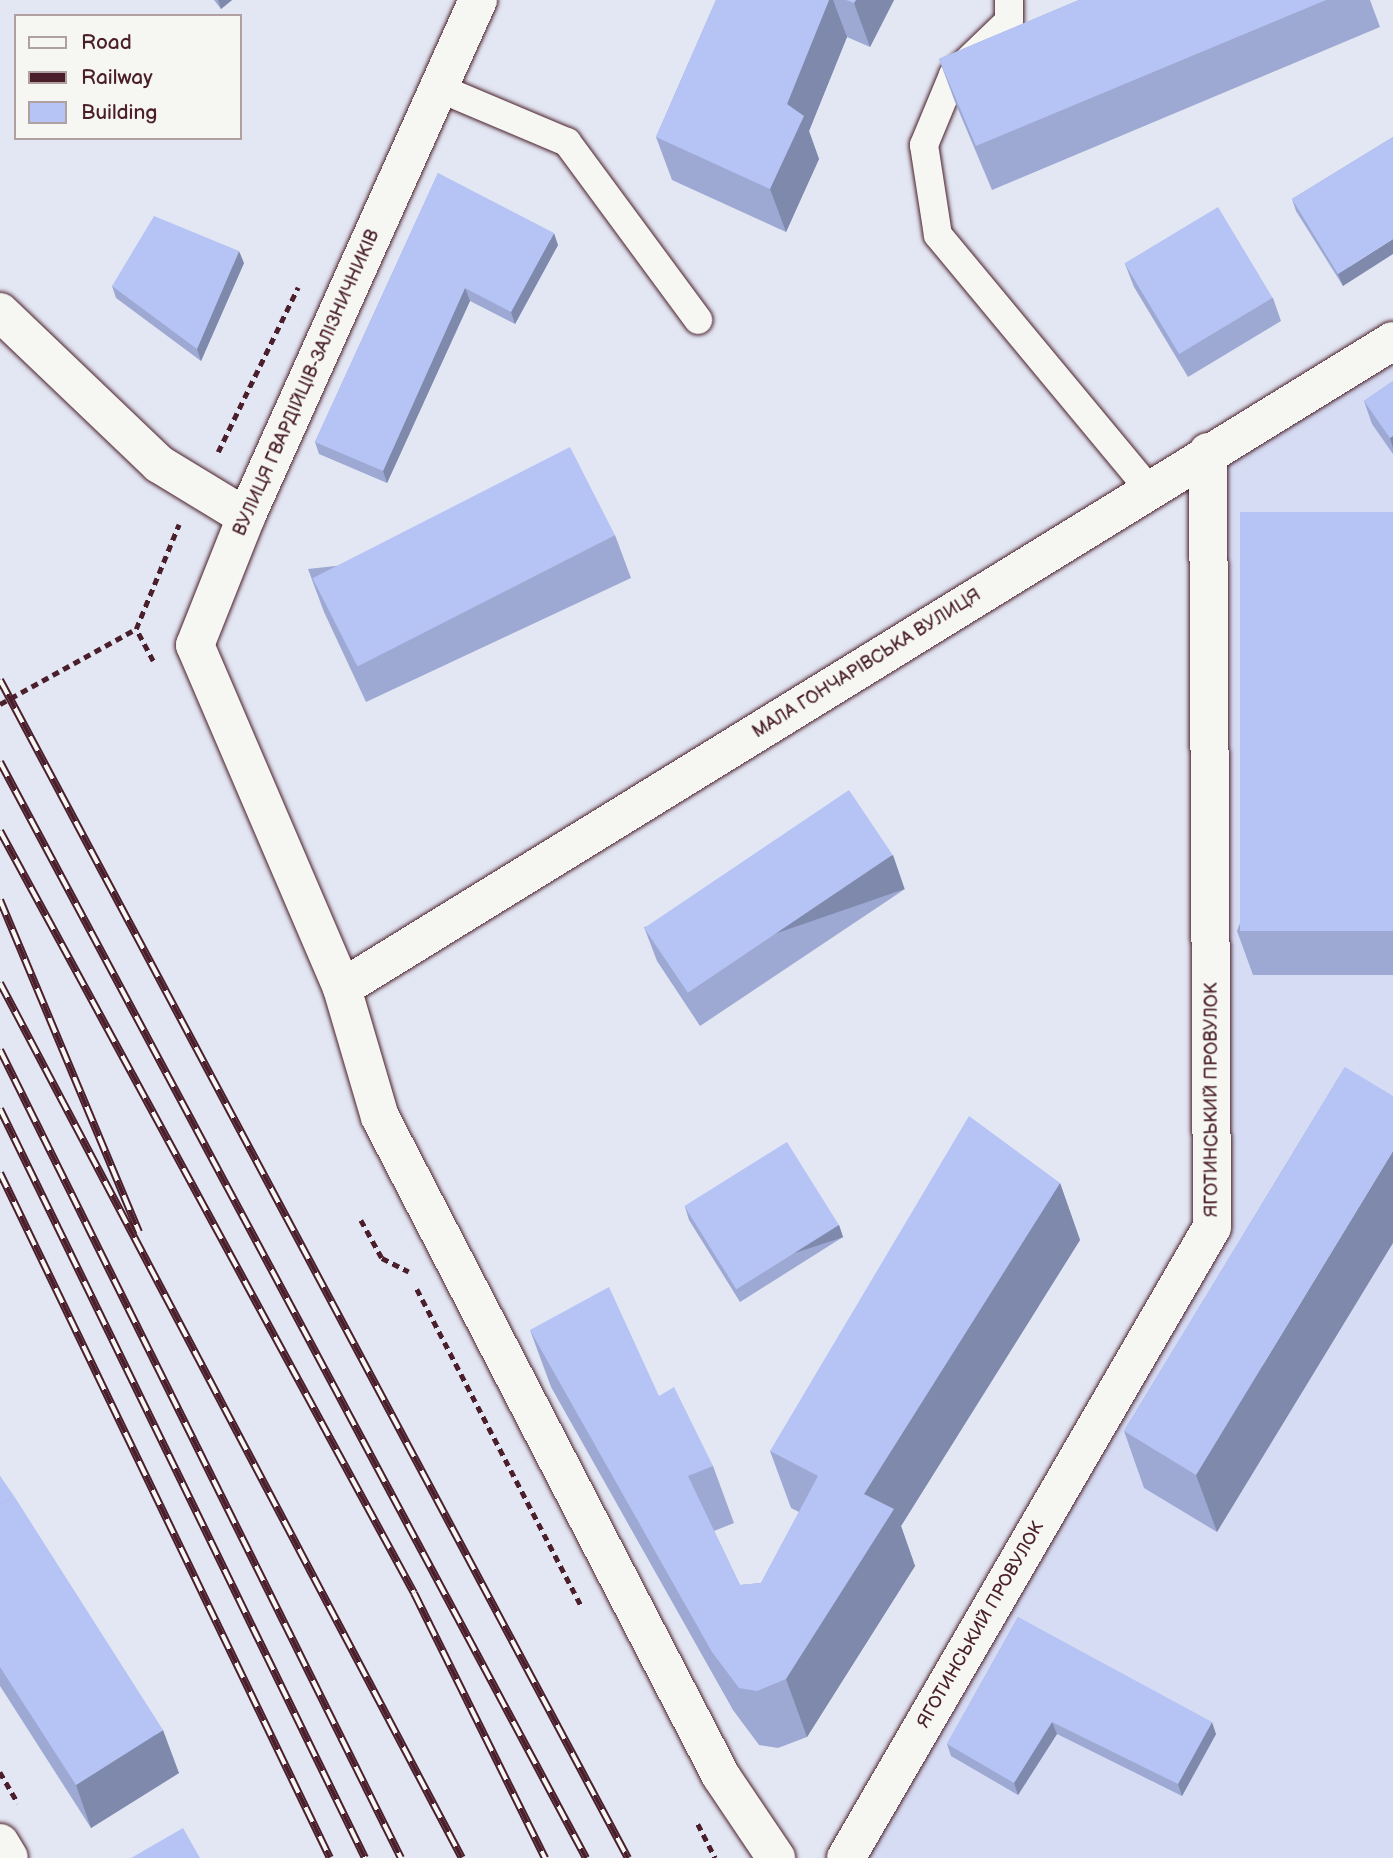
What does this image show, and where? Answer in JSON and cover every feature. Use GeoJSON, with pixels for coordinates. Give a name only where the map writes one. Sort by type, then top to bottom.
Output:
{"type":"FeatureCollection","features":[{"type":"Feature","properties":{"kind":"street","name":"ВУЛИЦЯ ГВАРДІЙЦІВ-ЗАЛІЗНИЧНИКІВ"},"geometry":{"type":"LineString","coordinates":[[478,0],[246,517],[195,645],[244,770],[342,988],[380,1117],[721,1776],[776,1858]]}},
{"type":"Feature","properties":{"kind":"street"},"geometry":{"type":"LineString","coordinates":[[0,312],[159,464],[246,517]]}},
{"type":"Feature","properties":{"kind":"street","name":"МАЛА ГОНЧАРІВСЬКА ВУЛИЦЯ"},"geometry":{"type":"LineString","coordinates":[[342,988],[1208,452],[1393,341]]}},
{"type":"Feature","properties":{"kind":"street","name":"ЯГОТИНСЬКИЙ ПРОВУЛОК"},"geometry":{"type":"LineString","coordinates":[[846,1858],[1212,1227],[1208,452]]}},
{"type":"Feature","properties":{"kind":"street"},"geometry":{"type":"LineString","coordinates":[[0,1843],[9,1858]]}},
{"type":"Feature","properties":{"kind":"lane"},"geometry":{"type":"LineString","coordinates":[[1009,0],[1009,21],[953,75],[924,145],[939,235],[1149,489]]}},
{"type":"Feature","properties":{"kind":"lane"},"geometry":{"type":"LineString","coordinates":[[439,88],[567,142],[698,320]]}},
{"type":"Feature","properties":{"kind":"path"},"geometry":{"type":"LineString","coordinates":[[0,704],[136,629],[301,280]]}},
{"type":"Feature","properties":{"kind":"path"},"geometry":{"type":"LineString","coordinates":[[361,1220],[382,1258],[408,1270],[540,1537],[589,1618]]}},
{"type":"Feature","properties":{"kind":"path"},"geometry":{"type":"LineString","coordinates":[[694,1818],[715,1858]]}},
{"type":"Feature","properties":{"kind":"shaded area"},"geometry":{"type":"Polygon","coordinates":[[[1393,340],[1393,1858],[846,1858],[1212,1227],[1208,452],[1393,340]]]}},
{"type":"Feature","properties":{"kind":"building"},"geometry":{"type":"Polygon","coordinates":[[[716,0],[829,0],[787,104],[804,116],[770,189],[656,137],[716,0]]]}},
{"type":"Feature","properties":{"kind":"building"},"geometry":{"type":"Polygon","coordinates":[[[1079,0],[1326,0],[976,146],[939,59],[1079,0]]]}},
{"type":"Feature","properties":{"kind":"building"},"geometry":{"type":"Polygon","coordinates":[[[1393,137],[1393,239],[1338,274],[1292,199],[1393,137]]]}},
{"type":"Feature","properties":{"kind":"building"},"geometry":{"type":"Polygon","coordinates":[[[438,173],[554,233],[511,312],[465,288],[383,471],[315,442],[438,173]]]}},
{"type":"Feature","properties":{"kind":"building"},"geometry":{"type":"Polygon","coordinates":[[[1218,207],[1273,298],[1179,354],[1125,263],[1218,207]]]}},
{"type":"Feature","properties":{"kind":"building"},"geometry":{"type":"Polygon","coordinates":[[[154,216],[239,251],[197,349],[112,286],[154,216]]]}},
{"type":"Feature","properties":{"kind":"building"},"geometry":{"type":"Polygon","coordinates":[[[1393,381],[1393,436],[1390,438],[1364,401],[1393,381]]]}},
{"type":"Feature","properties":{"kind":"building"},"geometry":{"type":"Polygon","coordinates":[[[570,447],[615,535],[357,666],[312,578],[570,447]]]}},
{"type":"Feature","properties":{"kind":"building"},"geometry":{"type":"Polygon","coordinates":[[[1240,512],[1393,512],[1393,931],[1240,931],[1240,512]]]}},
{"type":"Feature","properties":{"kind":"building"},"geometry":{"type":"Polygon","coordinates":[[[849,790],[893,855],[688,993],[644,928],[849,790]]]}},
{"type":"Feature","properties":{"kind":"building"},"geometry":{"type":"Polygon","coordinates":[[[1345,1067],[1393,1096],[1393,1151],[1196,1475],[1124,1431],[1345,1067]]]}},
{"type":"Feature","properties":{"kind":"building"},"geometry":{"type":"Polygon","coordinates":[[[969,1116],[1060,1183],[864,1494],[894,1509],[786,1679],[757,1691],[739,1688],[712,1652],[530,1330],[609,1287],[659,1396],[674,1387],[713,1466],[688,1476],[740,1585],[761,1583],[818,1476],[770,1451],[969,1116]]]}},
{"type":"Feature","properties":{"kind":"building"},"geometry":{"type":"Polygon","coordinates":[[[787,1142],[839,1225],[736,1289],[684,1206],[787,1142]]]}},
{"type":"Feature","properties":{"kind":"building"},"geometry":{"type":"Polygon","coordinates":[[[0,1476],[14,1496],[0,1505],[0,1476]]]}},
{"type":"Feature","properties":{"kind":"building"},"geometry":{"type":"Polygon","coordinates":[[[14,1496],[163,1730],[76,1785],[0,1667],[0,1505],[14,1496]]]}},
{"type":"Feature","properties":{"kind":"building"},"geometry":{"type":"Polygon","coordinates":[[[1018,1617],[1212,1722],[1178,1784],[1052,1722],[1014,1783],[947,1744],[1018,1617]]]}},
{"type":"Feature","properties":{"kind":"building"},"geometry":{"type":"Polygon","coordinates":[[[183,1828],[200,1858],[131,1858],[183,1828]]]}},
{"type":"Feature","properties":{"kind":"railway"},"geometry":{"type":"LineString","coordinates":[[0,680],[628,1858]]}},
{"type":"Feature","properties":{"kind":"railway"},"geometry":{"type":"LineString","coordinates":[[0,762],[586,1858]]}},
{"type":"Feature","properties":{"kind":"railway"},"geometry":{"type":"LineString","coordinates":[[0,831],[414,1593],[545,1858]]}},
{"type":"Feature","properties":{"kind":"railway"},"geometry":{"type":"LineString","coordinates":[[0,900],[139,1232]]}},
{"type":"Feature","properties":{"kind":"railway"},"geometry":{"type":"LineString","coordinates":[[0,983],[462,1858]]}},
{"type":"Feature","properties":{"kind":"railway"},"geometry":{"type":"LineString","coordinates":[[0,1050],[401,1858]]}},
{"type":"Feature","properties":{"kind":"railway"},"geometry":{"type":"LineString","coordinates":[[0,1109],[365,1858]]}},
{"type":"Feature","properties":{"kind":"railway"},"geometry":{"type":"LineString","coordinates":[[0,1173],[330,1858]]}}]}
